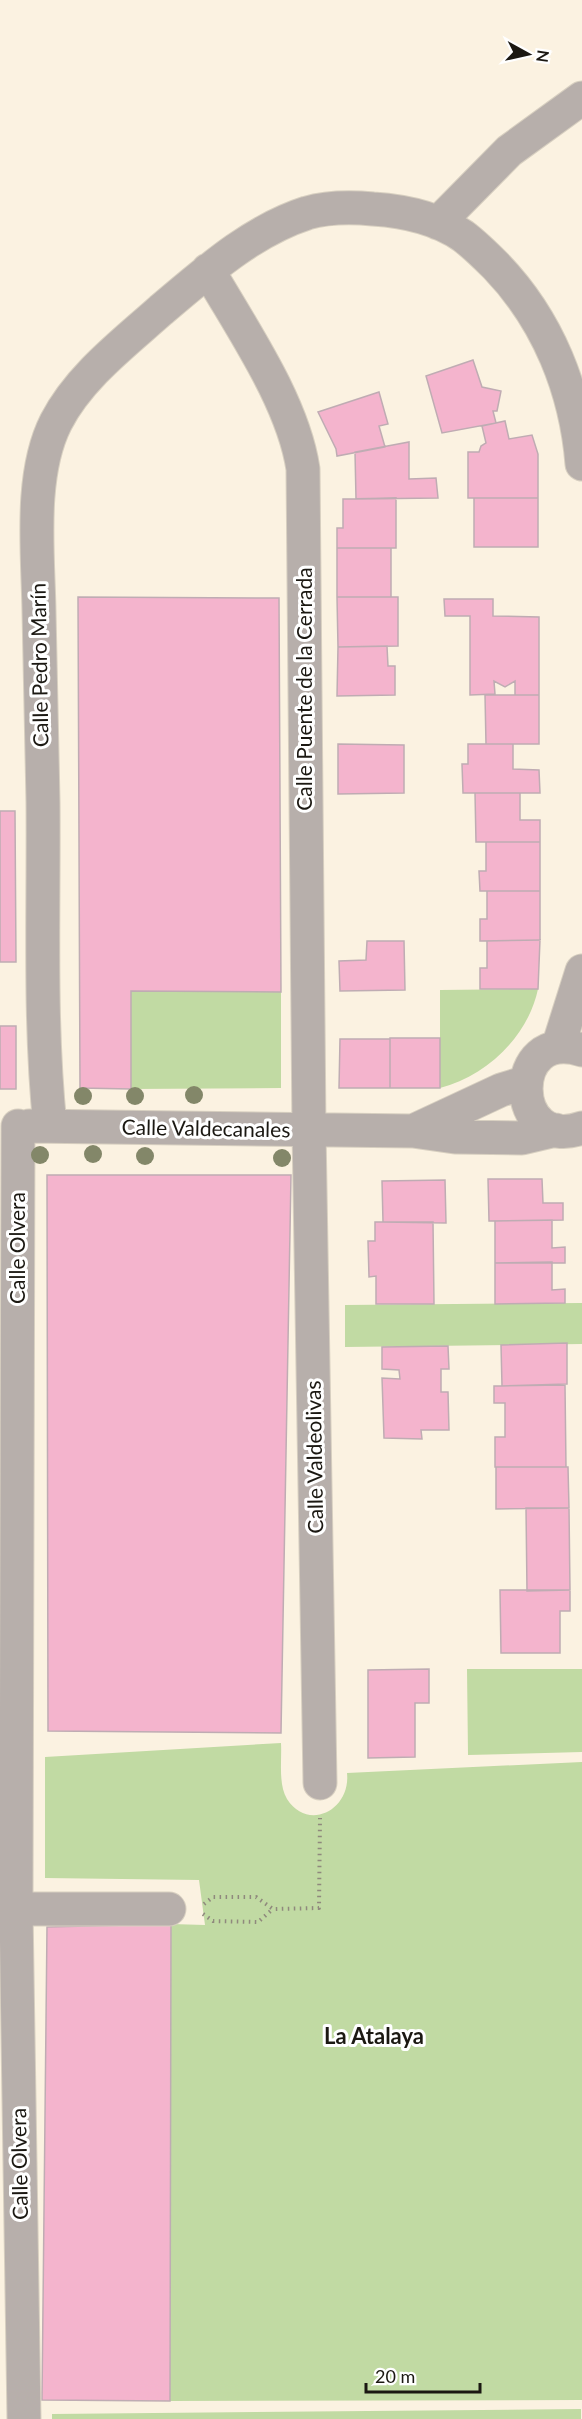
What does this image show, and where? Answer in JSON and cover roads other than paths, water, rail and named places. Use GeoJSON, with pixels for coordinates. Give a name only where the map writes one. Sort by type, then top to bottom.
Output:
{"type":"FeatureCollection","features":[{"type":"Feature","properties":{"kind":"street"},"geometry":{"type":"LineString","coordinates":[[438,224],[509,151],[582,98]]}},
{"type":"Feature","properties":{"kind":"street","name":"Calle Pedro Marín"},"geometry":{"type":"LineString","coordinates":[[50,1126],[44,1064],[43,803],[37,516],[47,444],[56,422],[81,386],[122,344],[208,270],[252,239],[303,215],[318,211],[352,207],[412,214],[463,236],[482,252],[508,280],[536,315],[569,390],[576,418],[582,464]]}},
{"type":"Feature","properties":{"kind":"street","name":"Calle Puente de la Cerrada"},"geometry":{"type":"LineString","coordinates":[[208,270],[270,379],[300,445],[303,470],[309,1130]]}},
{"type":"Feature","properties":{"kind":"street"},"geometry":{"type":"LineString","coordinates":[[573,1133],[546,1126],[532,1113],[525,1095],[525,1083],[536,1059],[546,1052],[570,1049],[582,971]]}},
{"type":"Feature","properties":{"kind":"street","name":"Calle Valdecanales"},"geometry":{"type":"LineString","coordinates":[[413,1131],[501,1090],[525,1083]]}},
{"type":"Feature","properties":{"kind":"street","name":"Calle Valdecanales"},"geometry":{"type":"LineString","coordinates":[[9,1127],[413,1131],[455,1137],[522,1138],[573,1133]]}},
{"type":"Feature","properties":{"kind":"street","name":"Calle Olvera"},"geometry":{"type":"LineString","coordinates":[[9,1127],[16,1909],[24,2419]]}},
{"type":"Feature","properties":{"kind":"street","name":"Calle Valdeolivas"},"geometry":{"type":"LineString","coordinates":[[309,1130],[320,1783]]}},
{"type":"Feature","properties":{"kind":"street"},"geometry":{"type":"LineString","coordinates":[[16,1909],[170,1909]]}},
{"type":"Feature","properties":{"kind":"district","name":"La Atalaya"},"geometry":{"type":"Point","coordinates":[374,2036]}}]}
